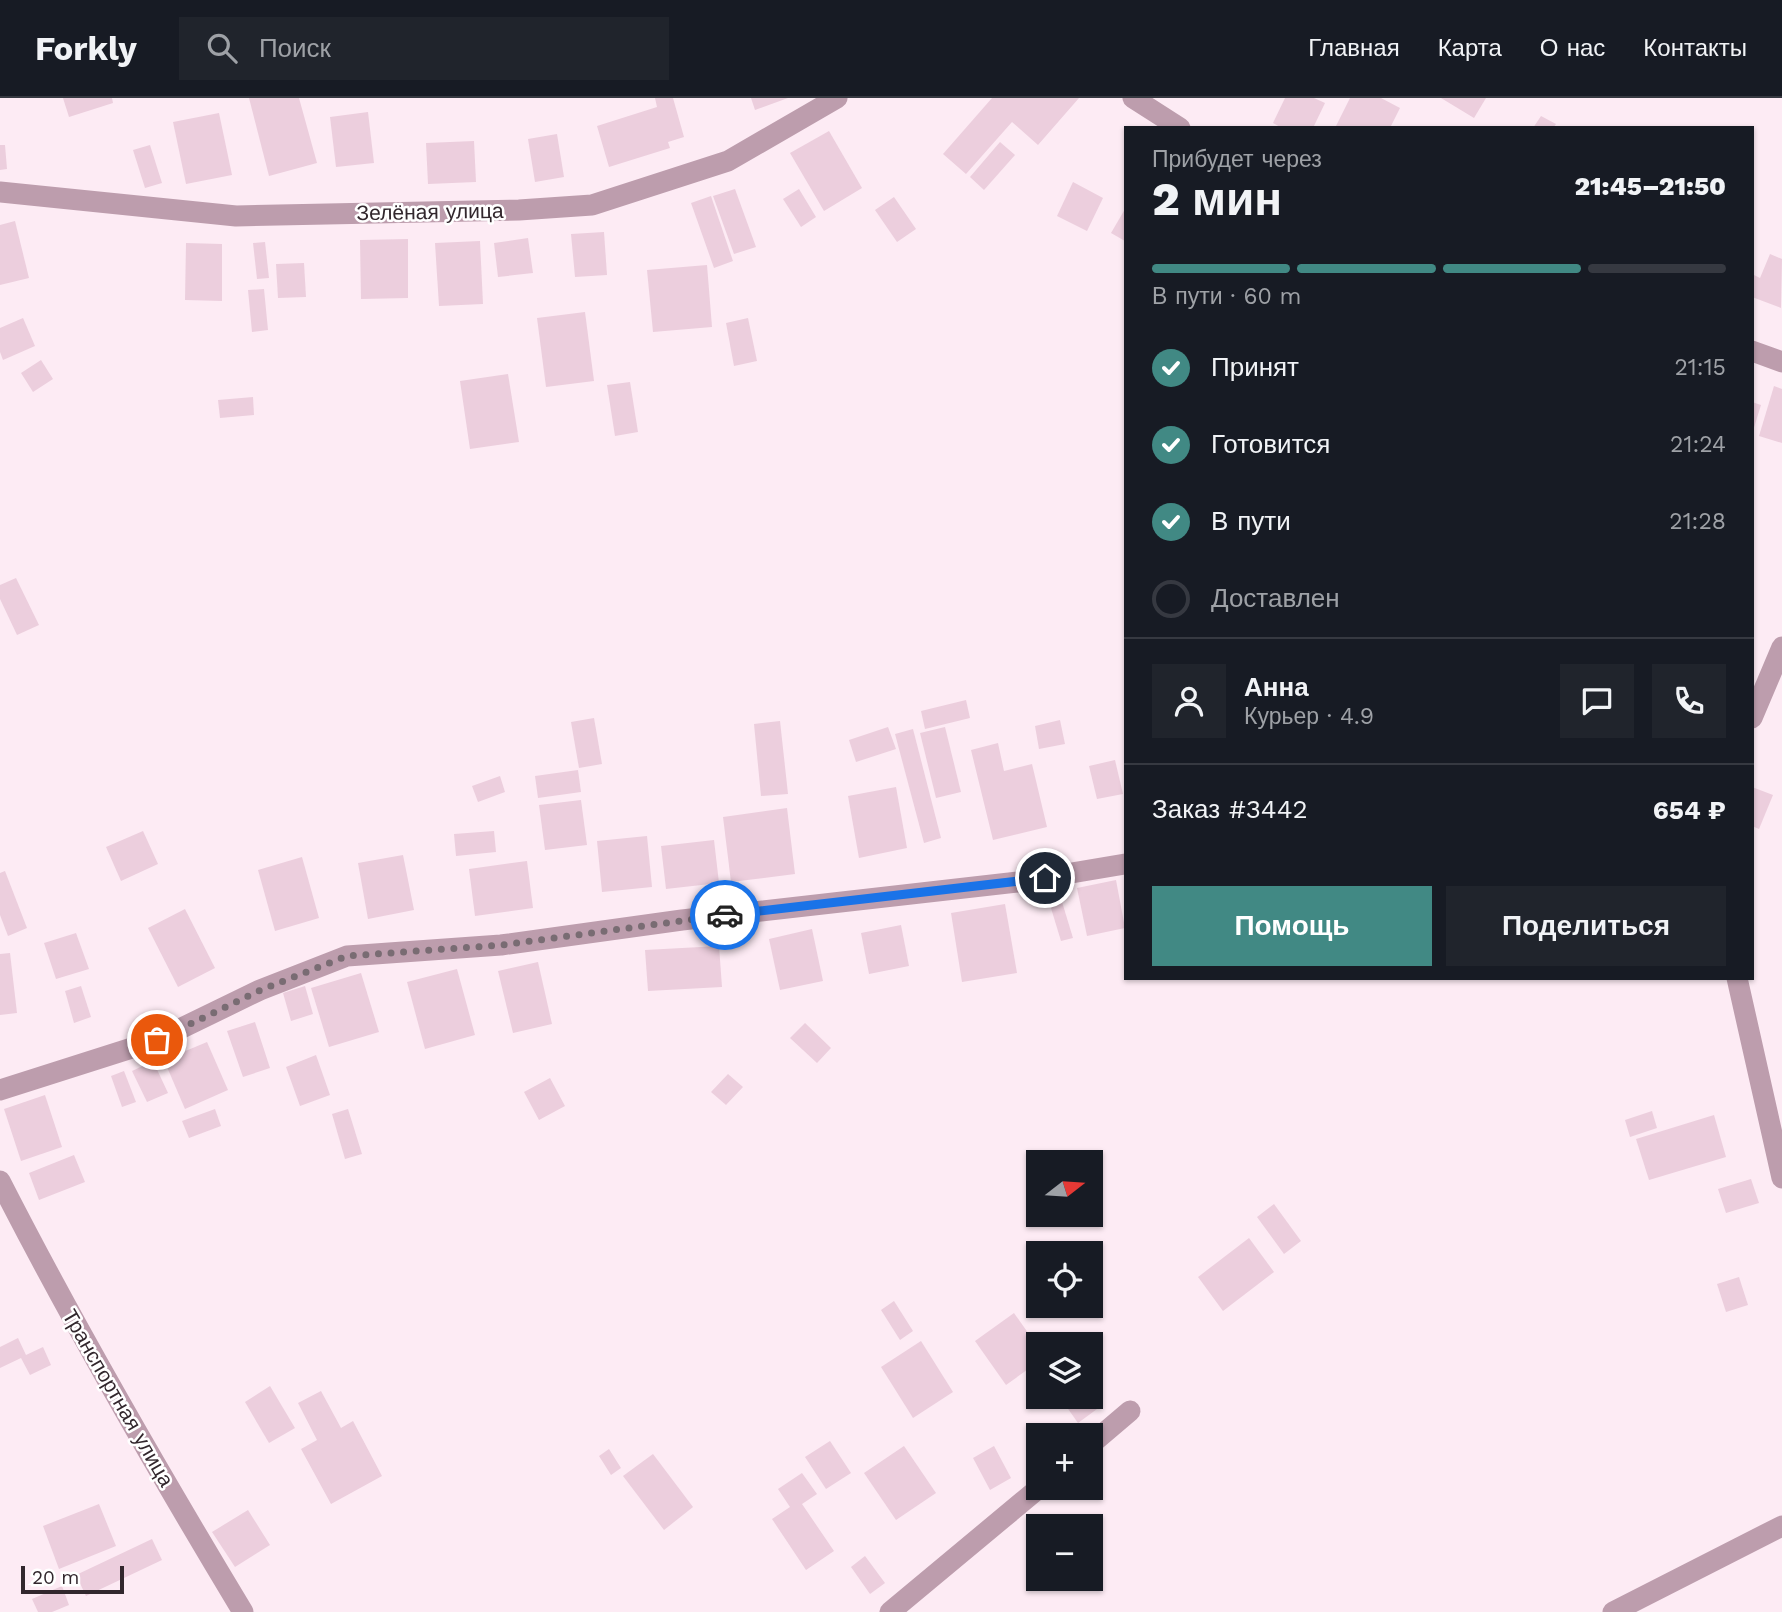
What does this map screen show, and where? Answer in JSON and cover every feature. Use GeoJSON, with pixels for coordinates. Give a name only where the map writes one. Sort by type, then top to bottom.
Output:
{"type":"FeatureCollection","features":[{"type":"Feature","properties":{"kind":"street","name":"Зелёная улица"},"geometry":{"type":"LineString","coordinates":[[0,192],[236,216],[519,210],[592,205],[728,161],[837,98]]}},
{"type":"Feature","properties":{"kind":"street"},"geometry":{"type":"LineString","coordinates":[[1133,98],[1177,126]]}},
{"type":"Feature","properties":{"kind":"street"},"geometry":{"type":"LineString","coordinates":[[1754,352],[1782,362]]}},
{"type":"Feature","properties":{"kind":"street"},"geometry":{"type":"LineString","coordinates":[[1754,713],[1782,647]]}},
{"type":"Feature","properties":{"kind":"street"},"geometry":{"type":"LineString","coordinates":[[0,1090],[157,1040],[261,990],[347,956],[502,945],[682,920],[1018,882],[1124,864]]}},
{"type":"Feature","properties":{"kind":"street"},"geometry":{"type":"LineString","coordinates":[[1737,980],[1782,1178]]}},
{"type":"Feature","properties":{"kind":"street","name":"Транспортная улица"},"geometry":{"type":"LineString","coordinates":[[0,1181],[150,1456],[243,1612]]}},
{"type":"Feature","properties":{"kind":"street"},"geometry":{"type":"LineString","coordinates":[[1103,1434],[1130,1411]]}},
{"type":"Feature","properties":{"kind":"street"},"geometry":{"type":"LineString","coordinates":[[890,1612],[1026,1499]]}},
{"type":"Feature","properties":{"kind":"street"},"geometry":{"type":"LineString","coordinates":[[1614,1612],[1782,1526]]}},
{"type":"Feature","properties":{"kind":"building"},"geometry":{"type":"Polygon","coordinates":[[[63,98],[112,98],[113,103],[69,117],[63,98]]]}},
{"type":"Feature","properties":{"kind":"building"},"geometry":{"type":"Polygon","coordinates":[[[249,98],[299,98],[317,163],[269,176],[249,98]]]}},
{"type":"Feature","properties":{"kind":"building"},"geometry":{"type":"Polygon","coordinates":[[[655,98],[673,98],[684,137],[668,142],[670,148],[609,167],[597,126],[657,107],[655,98]]]}},
{"type":"Feature","properties":{"kind":"building"},"geometry":{"type":"Polygon","coordinates":[[[751,98],[788,98],[755,110],[751,98]]]}},
{"type":"Feature","properties":{"kind":"building"},"geometry":{"type":"Polygon","coordinates":[[[992,98],[1079,98],[1038,145],[1012,122],[966,174],[943,154],[992,98]]]}},
{"type":"Feature","properties":{"kind":"building"},"geometry":{"type":"Polygon","coordinates":[[[1285,98],[1314,98],[1325,103],[1314,126],[1278,126],[1273,123],[1285,98]]]}},
{"type":"Feature","properties":{"kind":"building"},"geometry":{"type":"Polygon","coordinates":[[[1350,98],[1381,98],[1400,108],[1391,126],[1336,126],[1350,98]]]}},
{"type":"Feature","properties":{"kind":"building"},"geometry":{"type":"Polygon","coordinates":[[[1441,98],[1486,98],[1474,118],[1441,98]]]}},
{"type":"Feature","properties":{"kind":"building"},"geometry":{"type":"Polygon","coordinates":[[[368,112],[374,163],[336,167],[330,117],[368,112]]]}},
{"type":"Feature","properties":{"kind":"building"},"geometry":{"type":"Polygon","coordinates":[[[219,113],[232,175],[186,184],[173,122],[219,113]]]}},
{"type":"Feature","properties":{"kind":"building"},"geometry":{"type":"Polygon","coordinates":[[[1541,116],[1556,124],[1554,126],[1534,126],[1541,116]]]}},
{"type":"Feature","properties":{"kind":"building"},"geometry":{"type":"Polygon","coordinates":[[[829,131],[862,188],[824,211],[790,153],[829,131]]]}},
{"type":"Feature","properties":{"kind":"building"},"geometry":{"type":"Polygon","coordinates":[[[557,134],[564,177],[535,182],[528,139],[557,134]]]}},
{"type":"Feature","properties":{"kind":"building"},"geometry":{"type":"Polygon","coordinates":[[[474,141],[476,182],[428,184],[426,143],[474,141]]]}},
{"type":"Feature","properties":{"kind":"building"},"geometry":{"type":"Polygon","coordinates":[[[1000,142],[1015,155],[984,190],[970,177],[1000,142]]]}},
{"type":"Feature","properties":{"kind":"building"},"geometry":{"type":"Polygon","coordinates":[[[0,145],[5,145],[7,169],[0,170],[0,145]]]}},
{"type":"Feature","properties":{"kind":"building"},"geometry":{"type":"Polygon","coordinates":[[[150,145],[162,183],[145,188],[133,150],[150,145]]]}},
{"type":"Feature","properties":{"kind":"building"},"geometry":{"type":"Polygon","coordinates":[[[1073,182],[1103,198],[1087,231],[1057,216],[1073,182]]]}},
{"type":"Feature","properties":{"kind":"building"},"geometry":{"type":"Polygon","coordinates":[[[735,189],[756,247],[734,254],[713,196],[735,189]]]}},
{"type":"Feature","properties":{"kind":"building"},"geometry":{"type":"Polygon","coordinates":[[[799,189],[816,217],[801,227],[783,199],[799,189]]]}},
{"type":"Feature","properties":{"kind":"building"},"geometry":{"type":"Polygon","coordinates":[[[711,196],[733,261],[714,268],[691,203],[711,196]]]}},
{"type":"Feature","properties":{"kind":"building"},"geometry":{"type":"Polygon","coordinates":[[[894,197],[916,229],[897,242],[875,210],[894,197]]]}},
{"type":"Feature","properties":{"kind":"building"},"geometry":{"type":"Polygon","coordinates":[[[1124,211],[1124,240],[1111,233],[1124,211]]]}},
{"type":"Feature","properties":{"kind":"building"},"geometry":{"type":"Polygon","coordinates":[[[15,221],[29,278],[0,285],[0,225],[15,221]]]}},
{"type":"Feature","properties":{"kind":"building"},"geometry":{"type":"Polygon","coordinates":[[[604,232],[607,275],[575,277],[571,234],[604,232]]]}},
{"type":"Feature","properties":{"kind":"building"},"geometry":{"type":"Polygon","coordinates":[[[528,238],[533,273],[498,277],[494,243],[528,238]]]}},
{"type":"Feature","properties":{"kind":"building"},"geometry":{"type":"Polygon","coordinates":[[[408,239],[408,298],[361,299],[360,240],[408,239]]]}},
{"type":"Feature","properties":{"kind":"building"},"geometry":{"type":"Polygon","coordinates":[[[480,241],[483,304],[439,306],[435,243],[480,241]]]}},
{"type":"Feature","properties":{"kind":"building"},"geometry":{"type":"Polygon","coordinates":[[[265,242],[269,278],[257,279],[253,243],[265,242]]]}},
{"type":"Feature","properties":{"kind":"building"},"geometry":{"type":"Polygon","coordinates":[[[186,243],[222,244],[222,301],[185,300],[186,243]]]}},
{"type":"Feature","properties":{"kind":"building"},"geometry":{"type":"Polygon","coordinates":[[[1770,254],[1782,259],[1781,308],[1754,298],[1754,275],[1760,278],[1770,254]]]}},
{"type":"Feature","properties":{"kind":"building"},"geometry":{"type":"Polygon","coordinates":[[[304,263],[306,297],[278,298],[276,264],[304,263]]]}},
{"type":"Feature","properties":{"kind":"building"},"geometry":{"type":"Polygon","coordinates":[[[707,265],[712,327],[653,332],[647,270],[707,265]]]}},
{"type":"Feature","properties":{"kind":"building"},"geometry":{"type":"Polygon","coordinates":[[[264,289],[268,330],[252,332],[248,290],[264,289]]]}},
{"type":"Feature","properties":{"kind":"building"},"geometry":{"type":"Polygon","coordinates":[[[585,312],[594,381],[546,387],[537,318],[585,312]]]}},
{"type":"Feature","properties":{"kind":"building"},"geometry":{"type":"Polygon","coordinates":[[[23,318],[35,346],[3,360],[0,352],[0,328],[23,318]]]}},
{"type":"Feature","properties":{"kind":"building"},"geometry":{"type":"Polygon","coordinates":[[[748,318],[757,361],[734,366],[726,323],[748,318]]]}},
{"type":"Feature","properties":{"kind":"building"},"geometry":{"type":"Polygon","coordinates":[[[41,360],[53,379],[33,392],[21,373],[41,360]]]}},
{"type":"Feature","properties":{"kind":"building"},"geometry":{"type":"Polygon","coordinates":[[[508,374],[519,442],[470,449],[460,381],[508,374]]]}},
{"type":"Feature","properties":{"kind":"building"},"geometry":{"type":"Polygon","coordinates":[[[630,382],[638,432],[615,436],[607,385],[630,382]]]}},
{"type":"Feature","properties":{"kind":"building"},"geometry":{"type":"Polygon","coordinates":[[[1774,386],[1782,389],[1782,443],[1759,436],[1774,386]]]}},
{"type":"Feature","properties":{"kind":"building"},"geometry":{"type":"Polygon","coordinates":[[[253,397],[254,415],[220,418],[218,400],[253,397]]]}},
{"type":"Feature","properties":{"kind":"building"},"geometry":{"type":"Polygon","coordinates":[[[1754,403],[1761,405],[1754,428],[1754,403]]]}},
{"type":"Feature","properties":{"kind":"building"},"geometry":{"type":"Polygon","coordinates":[[[16,578],[39,625],[17,635],[0,599],[0,585],[16,578]]]}},
{"type":"Feature","properties":{"kind":"building"},"geometry":{"type":"Polygon","coordinates":[[[966,700],[970,718],[925,729],[921,711],[966,700]]]}},
{"type":"Feature","properties":{"kind":"building"},"geometry":{"type":"Polygon","coordinates":[[[594,718],[602,764],[579,768],[571,722],[594,718]]]}},
{"type":"Feature","properties":{"kind":"building"},"geometry":{"type":"Polygon","coordinates":[[[1060,720],[1065,744],[1039,749],[1035,726],[1060,720]]]}},
{"type":"Feature","properties":{"kind":"building"},"geometry":{"type":"Polygon","coordinates":[[[780,721],[788,794],[761,796],[754,724],[780,721]]]}},
{"type":"Feature","properties":{"kind":"building"},"geometry":{"type":"Polygon","coordinates":[[[888,727],[896,749],[856,762],[849,740],[888,727]]]}},
{"type":"Feature","properties":{"kind":"building"},"geometry":{"type":"Polygon","coordinates":[[[945,727],[961,792],[936,798],[920,733],[945,727]]]}},
{"type":"Feature","properties":{"kind":"building"},"geometry":{"type":"Polygon","coordinates":[[[913,729],[941,838],[924,843],[895,734],[913,729]]]}},
{"type":"Feature","properties":{"kind":"building"},"geometry":{"type":"Polygon","coordinates":[[[998,743],[1004,771],[1032,764],[1047,827],[993,840],[971,750],[998,743]]]}},
{"type":"Feature","properties":{"kind":"building"},"geometry":{"type":"Polygon","coordinates":[[[1115,760],[1123,794],[1097,799],[1089,766],[1115,760]]]}},
{"type":"Feature","properties":{"kind":"building"},"geometry":{"type":"Polygon","coordinates":[[[578,770],[581,792],[538,798],[535,776],[578,770]]]}},
{"type":"Feature","properties":{"kind":"building"},"geometry":{"type":"Polygon","coordinates":[[[500,776],[505,792],[478,802],[472,786],[500,776]]]}},
{"type":"Feature","properties":{"kind":"building"},"geometry":{"type":"Polygon","coordinates":[[[896,787],[907,848],[859,858],[848,796],[896,787]]]}},
{"type":"Feature","properties":{"kind":"building"},"geometry":{"type":"Polygon","coordinates":[[[1754,788],[1773,795],[1759,829],[1754,827],[1754,788]]]}},
{"type":"Feature","properties":{"kind":"building"},"geometry":{"type":"Polygon","coordinates":[[[581,800],[587,845],[545,850],[539,805],[581,800]]]}},
{"type":"Feature","properties":{"kind":"building"},"geometry":{"type":"Polygon","coordinates":[[[787,808],[795,874],[731,882],[723,817],[787,808]]]}},
{"type":"Feature","properties":{"kind":"building"},"geometry":{"type":"Polygon","coordinates":[[[143,831],[158,864],[121,881],[106,847],[143,831]]]}},
{"type":"Feature","properties":{"kind":"building"},"geometry":{"type":"Polygon","coordinates":[[[494,831],[496,852],[456,856],[454,834],[494,831]]]}},
{"type":"Feature","properties":{"kind":"building"},"geometry":{"type":"Polygon","coordinates":[[[647,836],[652,887],[602,892],[597,841],[647,836]]]}},
{"type":"Feature","properties":{"kind":"building"},"geometry":{"type":"Polygon","coordinates":[[[714,840],[719,883],[666,889],[661,846],[714,840]]]}},
{"type":"Feature","properties":{"kind":"building"},"geometry":{"type":"Polygon","coordinates":[[[403,855],[414,910],[368,919],[358,863],[403,855]]]}},
{"type":"Feature","properties":{"kind":"building"},"geometry":{"type":"Polygon","coordinates":[[[302,857],[319,918],[275,931],[258,870],[302,857]]]}},
{"type":"Feature","properties":{"kind":"building"},"geometry":{"type":"Polygon","coordinates":[[[527,861],[533,908],[475,916],[469,869],[527,861]]]}},
{"type":"Feature","properties":{"kind":"building"},"geometry":{"type":"Polygon","coordinates":[[[5,871],[27,928],[8,936],[0,915],[0,873],[5,871]]]}},
{"type":"Feature","properties":{"kind":"building"},"geometry":{"type":"Polygon","coordinates":[[[1116,880],[1124,928],[1087,936],[1077,888],[1116,880]]]}},
{"type":"Feature","properties":{"kind":"building"},"geometry":{"type":"Polygon","coordinates":[[[1059,892],[1073,938],[1061,941],[1047,895],[1059,892]]]}},
{"type":"Feature","properties":{"kind":"building"},"geometry":{"type":"Polygon","coordinates":[[[1005,904],[1017,973],[962,982],[951,913],[1005,904]]]}},
{"type":"Feature","properties":{"kind":"building"},"geometry":{"type":"Polygon","coordinates":[[[185,909],[215,968],[178,987],[148,928],[185,909]]]}},
{"type":"Feature","properties":{"kind":"building"},"geometry":{"type":"Polygon","coordinates":[[[901,925],[909,966],[869,974],[861,933],[901,925]]]}},
{"type":"Feature","properties":{"kind":"building"},"geometry":{"type":"Polygon","coordinates":[[[812,929],[823,981],[780,990],[769,939],[812,929]]]}},
{"type":"Feature","properties":{"kind":"building"},"geometry":{"type":"Polygon","coordinates":[[[76,933],[89,969],[56,979],[44,943],[76,933]]]}},
{"type":"Feature","properties":{"kind":"building"},"geometry":{"type":"Polygon","coordinates":[[[719,946],[722,987],[648,991],[645,950],[719,946]]]}},
{"type":"Feature","properties":{"kind":"building"},"geometry":{"type":"Polygon","coordinates":[[[10,953],[17,1013],[0,1015],[0,954],[10,953]]]}},
{"type":"Feature","properties":{"kind":"building"},"geometry":{"type":"Polygon","coordinates":[[[538,962],[552,1024],[513,1033],[498,971],[538,962]]]}},
{"type":"Feature","properties":{"kind":"building"},"geometry":{"type":"Polygon","coordinates":[[[457,969],[475,1035],[425,1049],[407,982],[457,969]]]}},
{"type":"Feature","properties":{"kind":"building"},"geometry":{"type":"Polygon","coordinates":[[[361,973],[379,1032],[329,1047],[311,988],[361,973]]]}},
{"type":"Feature","properties":{"kind":"building"},"geometry":{"type":"Polygon","coordinates":[[[81,986],[91,1017],[74,1023],[65,991],[81,986]]]}},
{"type":"Feature","properties":{"kind":"building"},"geometry":{"type":"Polygon","coordinates":[[[305,986],[313,1014],[291,1021],[283,993],[305,986]]]}},
{"type":"Feature","properties":{"kind":"building"},"geometry":{"type":"Polygon","coordinates":[[[255,1022],[270,1068],[243,1077],[227,1031],[255,1022]]]}},
{"type":"Feature","properties":{"kind":"building"},"geometry":{"type":"Polygon","coordinates":[[[805,1023],[831,1048],[817,1063],[790,1038],[805,1023]]]}},
{"type":"Feature","properties":{"kind":"building"},"geometry":{"type":"Polygon","coordinates":[[[207,1042],[228,1090],[185,1109],[164,1060],[207,1042]]]}},
{"type":"Feature","properties":{"kind":"building"},"geometry":{"type":"Polygon","coordinates":[[[316,1055],[330,1095],[300,1106],[286,1067],[316,1055]]]}},
{"type":"Feature","properties":{"kind":"building"},"geometry":{"type":"Polygon","coordinates":[[[153,1061],[168,1093],[147,1102],[132,1071],[153,1061]]]}},
{"type":"Feature","properties":{"kind":"building"},"geometry":{"type":"Polygon","coordinates":[[[124,1071],[136,1102],[122,1107],[111,1076],[124,1071]]]}},
{"type":"Feature","properties":{"kind":"building"},"geometry":{"type":"Polygon","coordinates":[[[728,1074],[743,1087],[726,1105],[711,1092],[728,1074]]]}},
{"type":"Feature","properties":{"kind":"building"},"geometry":{"type":"Polygon","coordinates":[[[550,1078],[565,1106],[539,1120],[524,1092],[550,1078]]]}},
{"type":"Feature","properties":{"kind":"building"},"geometry":{"type":"Polygon","coordinates":[[[45,1095],[62,1147],[21,1161],[4,1109],[45,1095]]]}},
{"type":"Feature","properties":{"kind":"building"},"geometry":{"type":"Polygon","coordinates":[[[215,1109],[221,1126],[189,1138],[182,1121],[215,1109]]]}},
{"type":"Feature","properties":{"kind":"building"},"geometry":{"type":"Polygon","coordinates":[[[348,1109],[362,1154],[345,1159],[332,1114],[348,1109]]]}},
{"type":"Feature","properties":{"kind":"building"},"geometry":{"type":"Polygon","coordinates":[[[1652,1111],[1657,1128],[1630,1137],[1625,1120],[1652,1111]]]}},
{"type":"Feature","properties":{"kind":"building"},"geometry":{"type":"Polygon","coordinates":[[[1714,1115],[1726,1157],[1649,1180],[1636,1139],[1714,1115]]]}},
{"type":"Feature","properties":{"kind":"building"},"geometry":{"type":"Polygon","coordinates":[[[74,1155],[85,1182],[39,1200],[29,1173],[74,1155]]]}},
{"type":"Feature","properties":{"kind":"building"},"geometry":{"type":"Polygon","coordinates":[[[1751,1179],[1759,1203],[1726,1213],[1718,1189],[1751,1179]]]}},
{"type":"Feature","properties":{"kind":"building"},"geometry":{"type":"Polygon","coordinates":[[[1274,1204],[1301,1241],[1284,1254],[1257,1217],[1274,1204]]]}},
{"type":"Feature","properties":{"kind":"building"},"geometry":{"type":"Polygon","coordinates":[[[1249,1238],[1274,1272],[1223,1311],[1198,1277],[1249,1238]]]}},
{"type":"Feature","properties":{"kind":"building"},"geometry":{"type":"Polygon","coordinates":[[[1739,1277],[1748,1305],[1726,1312],[1717,1284],[1739,1277]]]}},
{"type":"Feature","properties":{"kind":"building"},"geometry":{"type":"Polygon","coordinates":[[[894,1301],[913,1331],[900,1340],[881,1310],[894,1301]]]}},
{"type":"Feature","properties":{"kind":"building"},"geometry":{"type":"Polygon","coordinates":[[[1014,1313],[1027,1332],[1026,1371],[1006,1385],[975,1341],[1014,1313]]]}},
{"type":"Feature","properties":{"kind":"building"},"geometry":{"type":"Polygon","coordinates":[[[18,1338],[26,1355],[43,1347],[51,1365],[30,1375],[21,1358],[0,1368],[0,1347],[18,1338]]]}},
{"type":"Feature","properties":{"kind":"building"},"geometry":{"type":"Polygon","coordinates":[[[921,1341],[953,1392],[913,1418],[881,1367],[921,1341]]]}},
{"type":"Feature","properties":{"kind":"building"},"geometry":{"type":"Polygon","coordinates":[[[270,1386],[295,1428],[269,1443],[245,1402],[270,1386]]]}},
{"type":"Feature","properties":{"kind":"building"},"geometry":{"type":"Polygon","coordinates":[[[321,1391],[341,1428],[353,1421],[382,1476],[331,1504],[301,1449],[317,1440],[298,1403],[321,1391]]]}},
{"type":"Feature","properties":{"kind":"building"},"geometry":{"type":"Polygon","coordinates":[[[1068,1409],[1097,1409],[1078,1423],[1068,1409]]]}},
{"type":"Feature","properties":{"kind":"building"},"geometry":{"type":"Polygon","coordinates":[[[830,1441],[851,1473],[826,1489],[805,1457],[830,1441]]]}},
{"type":"Feature","properties":{"kind":"building"},"geometry":{"type":"Polygon","coordinates":[[[904,1446],[936,1493],[896,1520],[864,1473],[904,1446]]]}},
{"type":"Feature","properties":{"kind":"building"},"geometry":{"type":"Polygon","coordinates":[[[994,1446],[1011,1478],[990,1490],[973,1458],[994,1446]]]}},
{"type":"Feature","properties":{"kind":"building"},"geometry":{"type":"Polygon","coordinates":[[[609,1449],[621,1468],[611,1475],[599,1456],[609,1449]]]}},
{"type":"Feature","properties":{"kind":"building"},"geometry":{"type":"Polygon","coordinates":[[[653,1454],[693,1507],[664,1530],[623,1476],[653,1454]]]}},
{"type":"Feature","properties":{"kind":"building"},"geometry":{"type":"Polygon","coordinates":[[[802,1473],[817,1494],[802,1504],[834,1551],[806,1570],[772,1519],[790,1507],[778,1489],[802,1473]]]}},
{"type":"Feature","properties":{"kind":"building"},"geometry":{"type":"Polygon","coordinates":[[[99,1504],[116,1546],[59,1569],[43,1526],[99,1504]]]}},
{"type":"Feature","properties":{"kind":"building"},"geometry":{"type":"Polygon","coordinates":[[[248,1510],[270,1545],[235,1567],[212,1532],[248,1510]]]}},
{"type":"Feature","properties":{"kind":"building"},"geometry":{"type":"Polygon","coordinates":[[[152,1539],[162,1560],[86,1596],[76,1575],[152,1539]]]}},
{"type":"Feature","properties":{"kind":"building"},"geometry":{"type":"Polygon","coordinates":[[[865,1556],[885,1583],[870,1594],[851,1567],[865,1556]]]}},
{"type":"Feature","properties":{"kind":"building"},"geometry":{"type":"Polygon","coordinates":[[[62,1586],[69,1605],[52,1612],[38,1612],[32,1599],[62,1586]]]}},
{"type":"Feature","properties":{"kind":"way so far"},"geometry":{"type":"LineString","coordinates":[[157,1040],[261,990],[347,956],[502,945],[725,915]]}},
{"type":"Feature","properties":{"kind":"route"},"geometry":{"type":"LineString","coordinates":[[725,915],[1045,878]]}}]}
